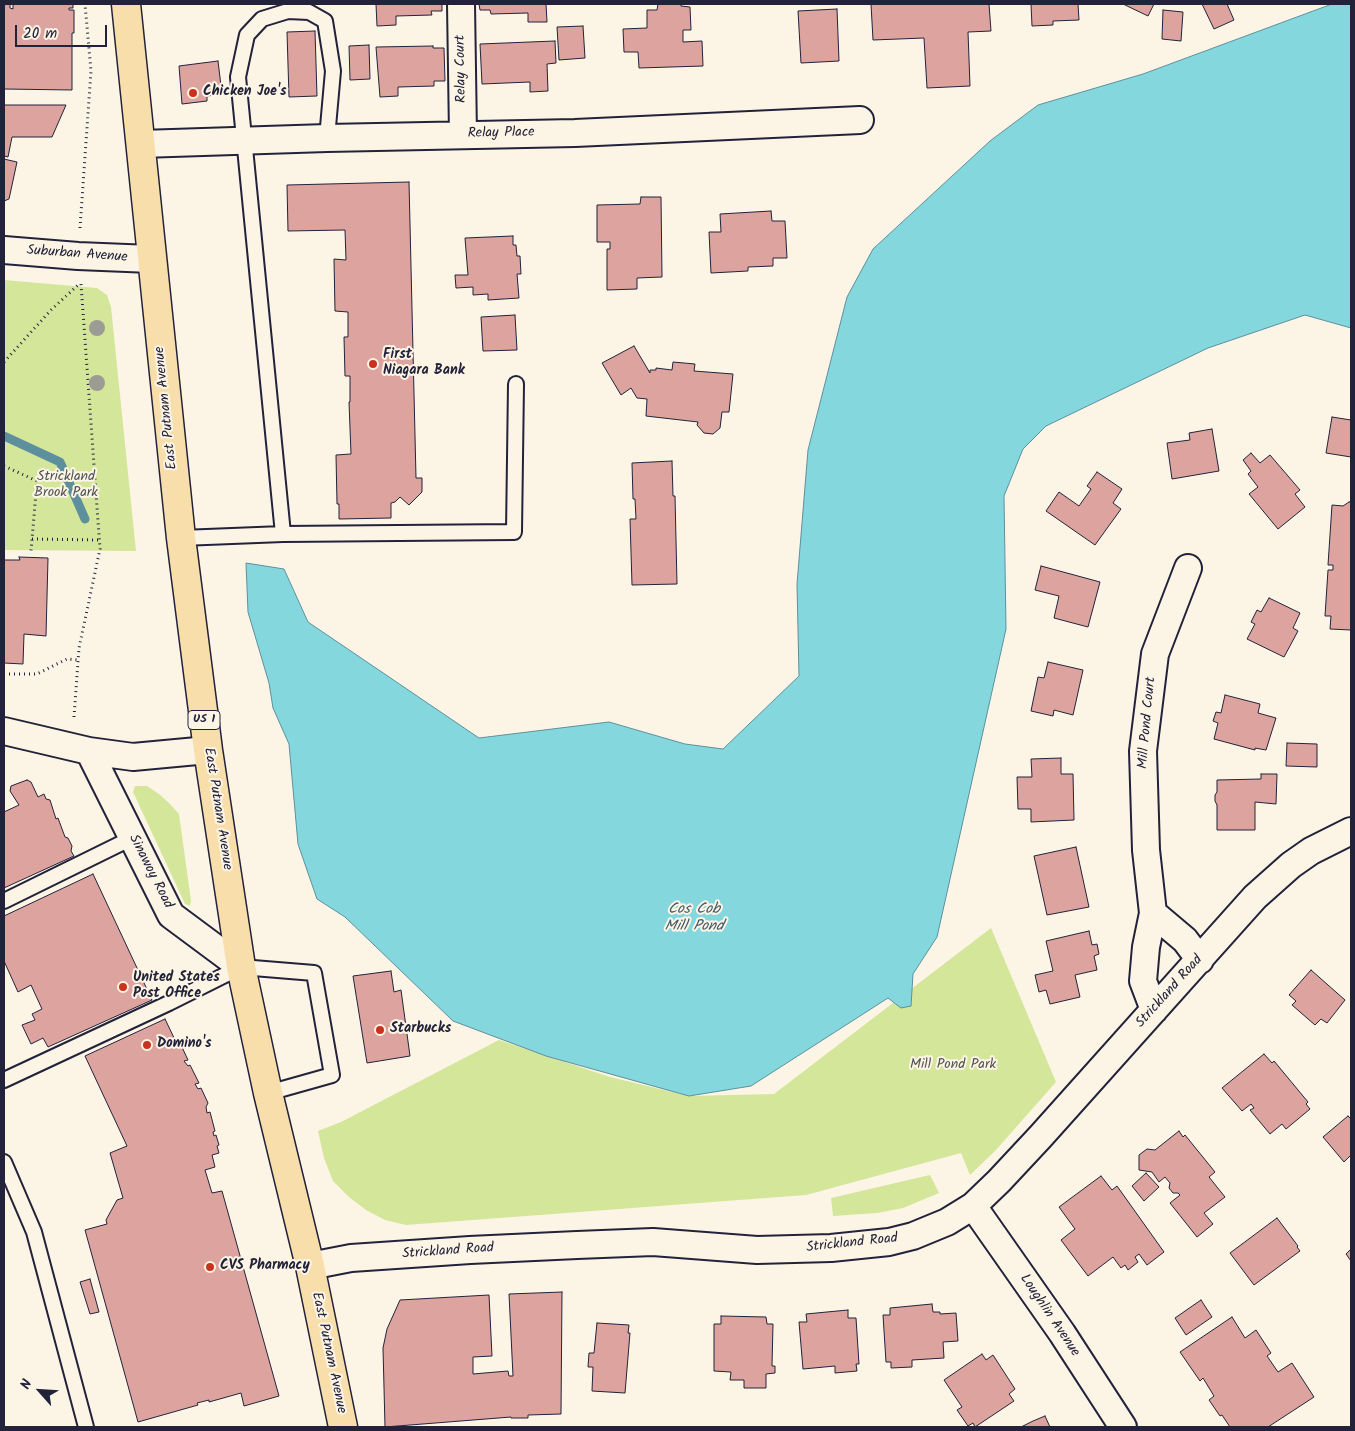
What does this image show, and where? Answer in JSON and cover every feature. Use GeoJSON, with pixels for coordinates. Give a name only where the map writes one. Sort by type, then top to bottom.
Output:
{"type":"FeatureCollection","features":[{"type":"Feature","properties":{"kind":"main road","name":"East Putnam Avenue"},"geometry":{"type":"LineString","coordinates":[[126,4],[180,538],[208,750],[241,967],[268,1093],[310,1266],[343,1427]]}},
{"type":"Feature","properties":{"kind":"street","name":"Relay Court"},"geometry":{"type":"LineString","coordinates":[[460,4],[463,135]]}},
{"type":"Feature","properties":{"kind":"street","name":"Relay Place"},"geometry":{"type":"LineString","coordinates":[[141,144],[575,133],[860,120]]}},
{"type":"Feature","properties":{"kind":"street","name":"Suburban Avenue"},"geometry":{"type":"LineString","coordinates":[[4,250],[151,259]]}},
{"type":"Feature","properties":{"kind":"street","name":"Mill Pond Court"},"geometry":{"type":"LineString","coordinates":[[1154,1010],[1144,980],[1146,947],[1153,913],[1146,850],[1143,751],[1155,654],[1188,568]]}},
{"type":"Feature","properties":{"kind":"street"},"geometry":{"type":"LineString","coordinates":[[4,731],[81,750],[133,758],[208,750]]}},
{"type":"Feature","properties":{"kind":"street","name":"Sinawoy Road"},"geometry":{"type":"LineString","coordinates":[[81,750],[132,838],[171,915],[241,967]]}},
{"type":"Feature","properties":{"kind":"street","name":"Strickland Road"},"geometry":{"type":"LineString","coordinates":[[310,1266],[351,1258],[587,1244],[653,1242],[775,1250],[851,1246],[889,1242],[913,1236],[947,1222],[973,1206],[1029,1149],[1255,898],[1291,865],[1311,851],[1351,831]]}},
{"type":"Feature","properties":{"kind":"street"},"geometry":{"type":"LineString","coordinates":[[1153,913],[1185,940],[1200,960]]}},
{"type":"Feature","properties":{"kind":"street","name":"Loughlin Avenue"},"geometry":{"type":"LineString","coordinates":[[973,1206],[1062,1333],[1123,1427]]}},
{"type":"Feature","properties":{"kind":"lane"},"geometry":{"type":"LineString","coordinates":[[283,534],[238,77],[247,34],[262,19],[288,11],[309,12],[325,22],[333,71],[326,138]]}},
{"type":"Feature","properties":{"kind":"lane"},"geometry":{"type":"LineString","coordinates":[[180,538],[283,534],[514,532],[516,384]]}},
{"type":"Feature","properties":{"kind":"lane"},"geometry":{"type":"LineString","coordinates":[[4,901],[132,838]]}},
{"type":"Feature","properties":{"kind":"lane"},"geometry":{"type":"LineString","coordinates":[[4,1080],[169,1003],[241,967],[314,972],[332,1075],[268,1093]]}},
{"type":"Feature","properties":{"kind":"lane"},"geometry":{"type":"LineString","coordinates":[[4,1162],[34,1232],[86,1427]]}},
{"type":"Feature","properties":{"kind":"path"},"geometry":{"type":"LineString","coordinates":[[78,256],[91,71],[85,4]]}},
{"type":"Feature","properties":{"kind":"path"},"geometry":{"type":"LineString","coordinates":[[4,362],[51,310],[81,283],[100,540],[100,549],[79,648],[81,750]]}},
{"type":"Feature","properties":{"kind":"path"},"geometry":{"type":"LineString","coordinates":[[4,466],[37,481],[31,551]]}},
{"type":"Feature","properties":{"kind":"path"},"geometry":{"type":"LineString","coordinates":[[32,538],[100,540]]}},
{"type":"Feature","properties":{"kind":"path"},"geometry":{"type":"LineString","coordinates":[[4,674],[37,674],[67,659],[78,660]]}},
{"type":"Feature","properties":{"kind":"green space","name":"Strickland Brook Park"},"geometry":{"type":"Polygon","coordinates":[[[4,280],[97,288],[107,295],[111,307],[136,551],[4,550],[4,280]]]}},
{"type":"Feature","properties":{"kind":"green space"},"geometry":{"type":"Polygon","coordinates":[[[135,786],[147,786],[159,794],[179,814],[191,901],[190,906],[185,904],[133,792],[135,786]]]}},
{"type":"Feature","properties":{"kind":"green space","name":"Mill Pond Park"},"geometry":{"type":"Polygon","coordinates":[[[991,928],[1056,1082],[995,1151],[970,1175],[961,1153],[806,1195],[406,1225],[385,1220],[366,1210],[349,1197],[333,1181],[324,1158],[318,1131],[341,1122],[499,1040],[610,1077],[689,1096],[774,1094],[991,928]]]}},
{"type":"Feature","properties":{"kind":"green space"},"geometry":{"type":"Polygon","coordinates":[[[930,1175],[939,1193],[903,1208],[877,1213],[833,1216],[831,1198],[930,1175]]]}},
{"type":"Feature","properties":{"kind":"water","name":"Cos Cob Mill Pond"},"geometry":{"type":"Polygon","coordinates":[[[1332,4],[1351,4],[1351,328],[1305,315],[1208,348],[1046,426],[1023,449],[1004,496],[1006,629],[937,937],[913,974],[911,1006],[901,1008],[888,998],[751,1086],[689,1096],[546,1056],[453,1021],[345,917],[317,899],[298,844],[289,744],[273,708],[269,683],[248,612],[246,563],[284,569],[308,622],[479,738],[609,722],[685,744],[723,749],[799,676],[797,584],[808,450],[847,297],[873,249],[990,141],[1038,105],[1143,74],[1332,4]]]}},
{"type":"Feature","properties":{"kind":"building"},"geometry":{"type":"Polygon","coordinates":[[[4,4],[10,4],[10,8],[13,9],[13,4],[73,4],[73,8],[69,8],[69,10],[74,10],[72,90],[4,89],[4,4]]]}},
{"type":"Feature","properties":{"kind":"building"},"geometry":{"type":"Polygon","coordinates":[[[376,4],[442,4],[442,11],[431,11],[432,15],[396,16],[396,25],[377,26],[376,4]]]}},
{"type":"Feature","properties":{"kind":"building"},"geometry":{"type":"Polygon","coordinates":[[[479,4],[546,4],[547,22],[528,22],[528,13],[491,14],[490,10],[480,10],[479,4]]]}},
{"type":"Feature","properties":{"kind":"building"},"geometry":{"type":"Polygon","coordinates":[[[658,4],[681,4],[681,6],[690,7],[691,30],[683,30],[683,42],[702,41],[703,66],[639,68],[638,52],[624,52],[623,29],[647,28],[647,10],[657,10],[658,4]]]}},
{"type":"Feature","properties":{"kind":"building"},"geometry":{"type":"Polygon","coordinates":[[[871,4],[989,4],[991,31],[968,32],[970,86],[927,88],[924,38],[873,40],[871,4]]]}},
{"type":"Feature","properties":{"kind":"building"},"geometry":{"type":"Polygon","coordinates":[[[1031,4],[1078,4],[1079,20],[1053,21],[1053,25],[1032,26],[1031,4]]]}},
{"type":"Feature","properties":{"kind":"building"},"geometry":{"type":"Polygon","coordinates":[[[1123,4],[1154,4],[1148,16],[1123,4]]]}},
{"type":"Feature","properties":{"kind":"building"},"geometry":{"type":"Polygon","coordinates":[[[1202,4],[1227,4],[1234,20],[1214,29],[1202,4]]]}},
{"type":"Feature","properties":{"kind":"building"},"geometry":{"type":"Polygon","coordinates":[[[837,9],[839,61],[801,63],[798,11],[837,9]]]}},
{"type":"Feature","properties":{"kind":"building"},"geometry":{"type":"Polygon","coordinates":[[[1163,10],[1183,12],[1181,41],[1162,39],[1163,10]]]}},
{"type":"Feature","properties":{"kind":"building"},"geometry":{"type":"Polygon","coordinates":[[[583,26],[585,58],[559,60],[557,27],[583,26]]]}},
{"type":"Feature","properties":{"kind":"building"},"geometry":{"type":"Polygon","coordinates":[[[315,31],[317,96],[289,97],[287,32],[315,31]]]}},
{"type":"Feature","properties":{"kind":"building"},"geometry":{"type":"Polygon","coordinates":[[[555,41],[556,63],[547,64],[548,91],[530,92],[530,82],[482,84],[480,44],[555,41]]]}},
{"type":"Feature","properties":{"kind":"building"},"geometry":{"type":"Polygon","coordinates":[[[369,45],[370,79],[350,80],[349,46],[369,45]]]}},
{"type":"Feature","properties":{"kind":"building"},"geometry":{"type":"Polygon","coordinates":[[[433,46],[433,48],[444,48],[445,81],[434,81],[434,86],[398,87],[398,96],[380,97],[376,47],[433,46]]]}},
{"type":"Feature","properties":{"kind":"building"},"geometry":{"type":"Polygon","coordinates":[[[218,61],[222,94],[207,96],[207,101],[182,104],[179,66],[218,61]]]}},
{"type":"Feature","properties":{"kind":"building"},"geometry":{"type":"Polygon","coordinates":[[[4,105],[66,105],[52,137],[12,137],[8,157],[4,156],[4,105]]]}},
{"type":"Feature","properties":{"kind":"building"},"geometry":{"type":"Polygon","coordinates":[[[4,159],[17,162],[9,199],[4,201],[4,159]]]}},
{"type":"Feature","properties":{"kind":"building"},"geometry":{"type":"Polygon","coordinates":[[[409,182],[416,478],[422,478],[422,492],[409,505],[400,497],[391,503],[391,518],[339,519],[336,455],[351,454],[350,376],[345,376],[344,337],[348,337],[348,312],[335,311],[334,259],[346,260],[345,230],[288,231],[287,185],[409,182]]]}},
{"type":"Feature","properties":{"kind":"building"},"geometry":{"type":"Polygon","coordinates":[[[641,197],[661,197],[662,277],[637,278],[637,289],[607,290],[607,249],[610,249],[610,242],[597,242],[597,205],[640,204],[641,197]]]}},
{"type":"Feature","properties":{"kind":"building"},"geometry":{"type":"Polygon","coordinates":[[[771,211],[772,221],[785,221],[787,258],[773,258],[773,266],[748,267],[748,271],[711,273],[709,232],[721,232],[720,214],[771,211]]]}},
{"type":"Feature","properties":{"kind":"building"},"geometry":{"type":"Polygon","coordinates":[[[513,236],[513,245],[516,245],[517,256],[520,256],[521,274],[517,274],[519,298],[488,300],[488,294],[473,295],[473,287],[456,288],[455,275],[468,275],[465,238],[513,236]]]}},
{"type":"Feature","properties":{"kind":"building"},"geometry":{"type":"Polygon","coordinates":[[[515,315],[517,350],[483,351],[481,317],[515,315]]]}},
{"type":"Feature","properties":{"kind":"building"},"geometry":{"type":"Polygon","coordinates":[[[634,346],[650,373],[650,370],[656,370],[656,368],[672,370],[673,362],[695,364],[694,371],[733,374],[729,412],[722,412],[720,428],[713,434],[704,433],[697,425],[698,422],[646,416],[647,399],[637,398],[631,388],[621,395],[602,363],[634,346]]]}},
{"type":"Feature","properties":{"kind":"building"},"geometry":{"type":"Polygon","coordinates":[[[1332,417],[1351,420],[1351,457],[1326,453],[1332,417]]]}},
{"type":"Feature","properties":{"kind":"building"},"geometry":{"type":"Polygon","coordinates":[[[1212,429],[1219,471],[1172,479],[1167,443],[1190,440],[1189,433],[1212,429]]]}},
{"type":"Feature","properties":{"kind":"building"},"geometry":{"type":"Polygon","coordinates":[[[1251,453],[1260,463],[1270,455],[1300,490],[1295,494],[1305,507],[1278,529],[1249,494],[1258,487],[1248,474],[1251,471],[1243,460],[1251,453]]]}},
{"type":"Feature","properties":{"kind":"building"},"geometry":{"type":"Polygon","coordinates":[[[672,461],[673,496],[675,496],[677,584],[632,585],[630,519],[636,519],[635,499],[633,499],[632,463],[672,461]]]}},
{"type":"Feature","properties":{"kind":"building"},"geometry":{"type":"Polygon","coordinates":[[[1097,472],[1122,489],[1113,503],[1121,509],[1095,545],[1046,511],[1059,492],[1079,506],[1091,489],[1087,486],[1097,472]]]}},
{"type":"Feature","properties":{"kind":"building"},"geometry":{"type":"Polygon","coordinates":[[[1351,502],[1351,630],[1330,629],[1331,616],[1325,616],[1328,570],[1333,570],[1333,565],[1328,565],[1332,505],[1343,506],[1351,502]]]}},
{"type":"Feature","properties":{"kind":"building"},"geometry":{"type":"Polygon","coordinates":[[[19,557],[48,558],[46,636],[24,634],[23,664],[4,663],[4,560],[20,560],[19,557]]]}},
{"type":"Feature","properties":{"kind":"building"},"geometry":{"type":"Polygon","coordinates":[[[1041,566],[1100,582],[1088,627],[1054,618],[1059,596],[1035,590],[1041,566]]]}},
{"type":"Feature","properties":{"kind":"building"},"geometry":{"type":"Polygon","coordinates":[[[1269,598],[1300,613],[1293,628],[1298,631],[1284,657],[1247,639],[1255,624],[1251,622],[1257,610],[1261,612],[1269,598]]]}},
{"type":"Feature","properties":{"kind":"building"},"geometry":{"type":"Polygon","coordinates":[[[1048,662],[1083,670],[1073,715],[1054,710],[1053,716],[1031,711],[1038,677],[1044,678],[1048,662]]]}},
{"type":"Feature","properties":{"kind":"building"},"geometry":{"type":"Polygon","coordinates":[[[1225,695],[1260,704],[1258,713],[1276,718],[1266,750],[1255,748],[1255,750],[1214,739],[1218,723],[1213,721],[1216,712],[1221,713],[1225,695]]]}},
{"type":"Feature","properties":{"kind":"building"},"geometry":{"type":"Polygon","coordinates":[[[1287,743],[1317,744],[1317,767],[1286,766],[1287,743]]]}},
{"type":"Feature","properties":{"kind":"building"},"geometry":{"type":"Polygon","coordinates":[[[1061,758],[1061,774],[1073,774],[1074,820],[1031,822],[1031,809],[1018,809],[1017,777],[1032,777],[1031,759],[1061,758]]]}},
{"type":"Feature","properties":{"kind":"building"},"geometry":{"type":"Polygon","coordinates":[[[1261,774],[1277,774],[1276,804],[1255,802],[1255,830],[1217,830],[1215,795],[1217,792],[1217,780],[1261,779],[1261,774]]]}},
{"type":"Feature","properties":{"kind":"building"},"geometry":{"type":"Polygon","coordinates":[[[27,780],[31,782],[38,797],[44,794],[46,799],[50,800],[56,819],[58,818],[65,837],[68,838],[72,846],[71,851],[74,856],[4,888],[4,812],[19,805],[10,791],[11,786],[27,780]]]}},
{"type":"Feature","properties":{"kind":"building"},"geometry":{"type":"Polygon","coordinates":[[[1076,847],[1089,907],[1047,915],[1034,856],[1076,847]]]}},
{"type":"Feature","properties":{"kind":"building"},"geometry":{"type":"Polygon","coordinates":[[[93,874],[152,1000],[48,1047],[43,1038],[31,1044],[22,1025],[35,1020],[32,1014],[42,1009],[31,985],[18,992],[4,961],[4,916],[93,874]]]}},
{"type":"Feature","properties":{"kind":"building"},"geometry":{"type":"Polygon","coordinates":[[[1089,931],[1092,945],[1097,944],[1099,954],[1094,956],[1097,970],[1075,975],[1080,997],[1050,1004],[1046,990],[1039,992],[1035,975],[1053,971],[1046,941],[1089,931]]]}},
{"type":"Feature","properties":{"kind":"building"},"geometry":{"type":"Polygon","coordinates":[[[1311,970],[1345,1000],[1327,1023],[1321,1019],[1315,1025],[1292,1005],[1296,1001],[1289,995],[1311,970]]]}},
{"type":"Feature","properties":{"kind":"building"},"geometry":{"type":"Polygon","coordinates":[[[391,971],[394,992],[401,990],[410,1056],[367,1063],[353,976],[391,971]]]}},
{"type":"Feature","properties":{"kind":"building"},"geometry":{"type":"Polygon","coordinates":[[[165,1019],[177,1044],[180,1043],[188,1060],[184,1061],[188,1066],[190,1065],[199,1083],[195,1084],[198,1089],[201,1088],[208,1103],[206,1107],[207,1113],[210,1112],[215,1131],[213,1132],[214,1136],[216,1135],[219,1145],[217,1146],[219,1153],[212,1155],[215,1167],[205,1170],[212,1193],[222,1191],[279,1396],[244,1406],[241,1393],[209,1402],[209,1400],[197,1403],[198,1405],[138,1422],[85,1230],[107,1224],[106,1220],[117,1200],[123,1198],[110,1153],[127,1146],[85,1056],[165,1019]]]}},
{"type":"Feature","properties":{"kind":"building"},"geometry":{"type":"Polygon","coordinates":[[[1264,1054],[1272,1063],[1274,1061],[1308,1102],[1306,1104],[1310,1109],[1286,1129],[1282,1124],[1270,1134],[1250,1110],[1254,1108],[1251,1104],[1242,1111],[1222,1088],[1264,1054]]]}},
{"type":"Feature","properties":{"kind":"building"},"geometry":{"type":"Polygon","coordinates":[[[1348,1116],[1351,1119],[1351,1155],[1344,1162],[1323,1137],[1348,1116]]]}},
{"type":"Feature","properties":{"kind":"building"},"geometry":{"type":"Polygon","coordinates":[[[1179,1131],[1183,1137],[1185,1135],[1215,1172],[1209,1177],[1225,1197],[1204,1213],[1213,1224],[1197,1237],[1170,1203],[1180,1195],[1173,1193],[1169,1188],[1170,1183],[1165,1177],[1159,1182],[1152,1172],[1139,1170],[1139,1155],[1147,1149],[1155,1150],[1179,1131]]]}},
{"type":"Feature","properties":{"kind":"building"},"geometry":{"type":"Polygon","coordinates":[[[1146,1173],[1159,1187],[1144,1201],[1132,1186],[1146,1173]]]}},
{"type":"Feature","properties":{"kind":"building"},"geometry":{"type":"Polygon","coordinates":[[[1101,1176],[1112,1190],[1117,1186],[1164,1252],[1147,1265],[1139,1254],[1135,1257],[1138,1262],[1128,1270],[1125,1265],[1121,1268],[1113,1257],[1088,1276],[1061,1240],[1075,1229],[1059,1207],[1101,1176]]]}},
{"type":"Feature","properties":{"kind":"building"},"geometry":{"type":"Polygon","coordinates":[[[1277,1218],[1300,1251],[1254,1285],[1230,1253],[1277,1218]]]}},
{"type":"Feature","properties":{"kind":"building"},"geometry":{"type":"Polygon","coordinates":[[[1351,1249],[1351,1261],[1346,1254],[1351,1249]]]}},
{"type":"Feature","properties":{"kind":"building"},"geometry":{"type":"Polygon","coordinates":[[[90,1279],[99,1312],[90,1314],[80,1282],[90,1279]]]}},
{"type":"Feature","properties":{"kind":"building"},"geometry":{"type":"Polygon","coordinates":[[[562,1292],[561,1414],[528,1415],[528,1418],[511,1417],[385,1427],[383,1348],[387,1329],[400,1300],[489,1295],[492,1356],[473,1357],[473,1374],[508,1371],[509,1376],[513,1376],[509,1294],[562,1292]]]}},
{"type":"Feature","properties":{"kind":"building"},"geometry":{"type":"Polygon","coordinates":[[[1201,1300],[1212,1317],[1186,1335],[1175,1318],[1201,1300]]]}},
{"type":"Feature","properties":{"kind":"building"},"geometry":{"type":"Polygon","coordinates":[[[932,1304],[933,1312],[940,1312],[940,1314],[956,1313],[958,1341],[943,1342],[944,1358],[912,1360],[912,1367],[891,1368],[891,1362],[886,1362],[883,1315],[890,1315],[890,1308],[932,1304]]]}},
{"type":"Feature","properties":{"kind":"building"},"geometry":{"type":"Polygon","coordinates":[[[848,1310],[848,1318],[856,1318],[859,1364],[856,1364],[857,1371],[835,1373],[835,1366],[803,1369],[799,1322],[807,1322],[806,1314],[848,1310]]]}},
{"type":"Feature","properties":{"kind":"building"},"geometry":{"type":"Polygon","coordinates":[[[721,1316],[766,1317],[767,1324],[773,1324],[772,1366],[775,1366],[775,1373],[766,1374],[766,1388],[744,1388],[744,1380],[730,1380],[731,1372],[714,1371],[714,1324],[721,1324],[721,1316]]]}},
{"type":"Feature","properties":{"kind":"building"},"geometry":{"type":"Polygon","coordinates":[[[1232,1317],[1245,1338],[1256,1330],[1271,1353],[1267,1356],[1278,1372],[1292,1363],[1314,1397],[1268,1427],[1230,1427],[1209,1400],[1214,1396],[1203,1378],[1200,1381],[1180,1352],[1232,1317]]]}},
{"type":"Feature","properties":{"kind":"building"},"geometry":{"type":"Polygon","coordinates":[[[597,1323],[629,1325],[625,1393],[592,1391],[593,1367],[588,1367],[589,1353],[594,1353],[597,1323]]]}},
{"type":"Feature","properties":{"kind":"building"},"geometry":{"type":"Polygon","coordinates":[[[982,1354],[986,1360],[993,1355],[1015,1389],[1009,1394],[1014,1401],[975,1427],[973,1423],[968,1426],[957,1410],[962,1407],[944,1380],[982,1354]]]}},
{"type":"Feature","properties":{"kind":"building"},"geometry":{"type":"Polygon","coordinates":[[[1045,1416],[1050,1427],[1021,1427],[1033,1421],[1045,1416]]]}},
{"type":"Feature","properties":{"kind":"waterway"},"geometry":{"type":"LineString","coordinates":[[4,436],[60,462],[85,519]]}},
{"type":"Feature","properties":{"kind":"place","name":"Chicken Joe's"},"geometry":{"type":"Point","coordinates":[193,93]}},
{"type":"Feature","properties":{"kind":"place","name":"First Niagara Bank"},"geometry":{"type":"Point","coordinates":[373,364]}},
{"type":"Feature","properties":{"kind":"place","name":"United States Post Office"},"geometry":{"type":"Point","coordinates":[123,987]}},
{"type":"Feature","properties":{"kind":"place","name":"Starbucks"},"geometry":{"type":"Point","coordinates":[380,1030]}},
{"type":"Feature","properties":{"kind":"place","name":"Domino's"},"geometry":{"type":"Point","coordinates":[147,1045]}},
{"type":"Feature","properties":{"kind":"place","name":"CVS Pharmacy"},"geometry":{"type":"Point","coordinates":[210,1267]}}]}
